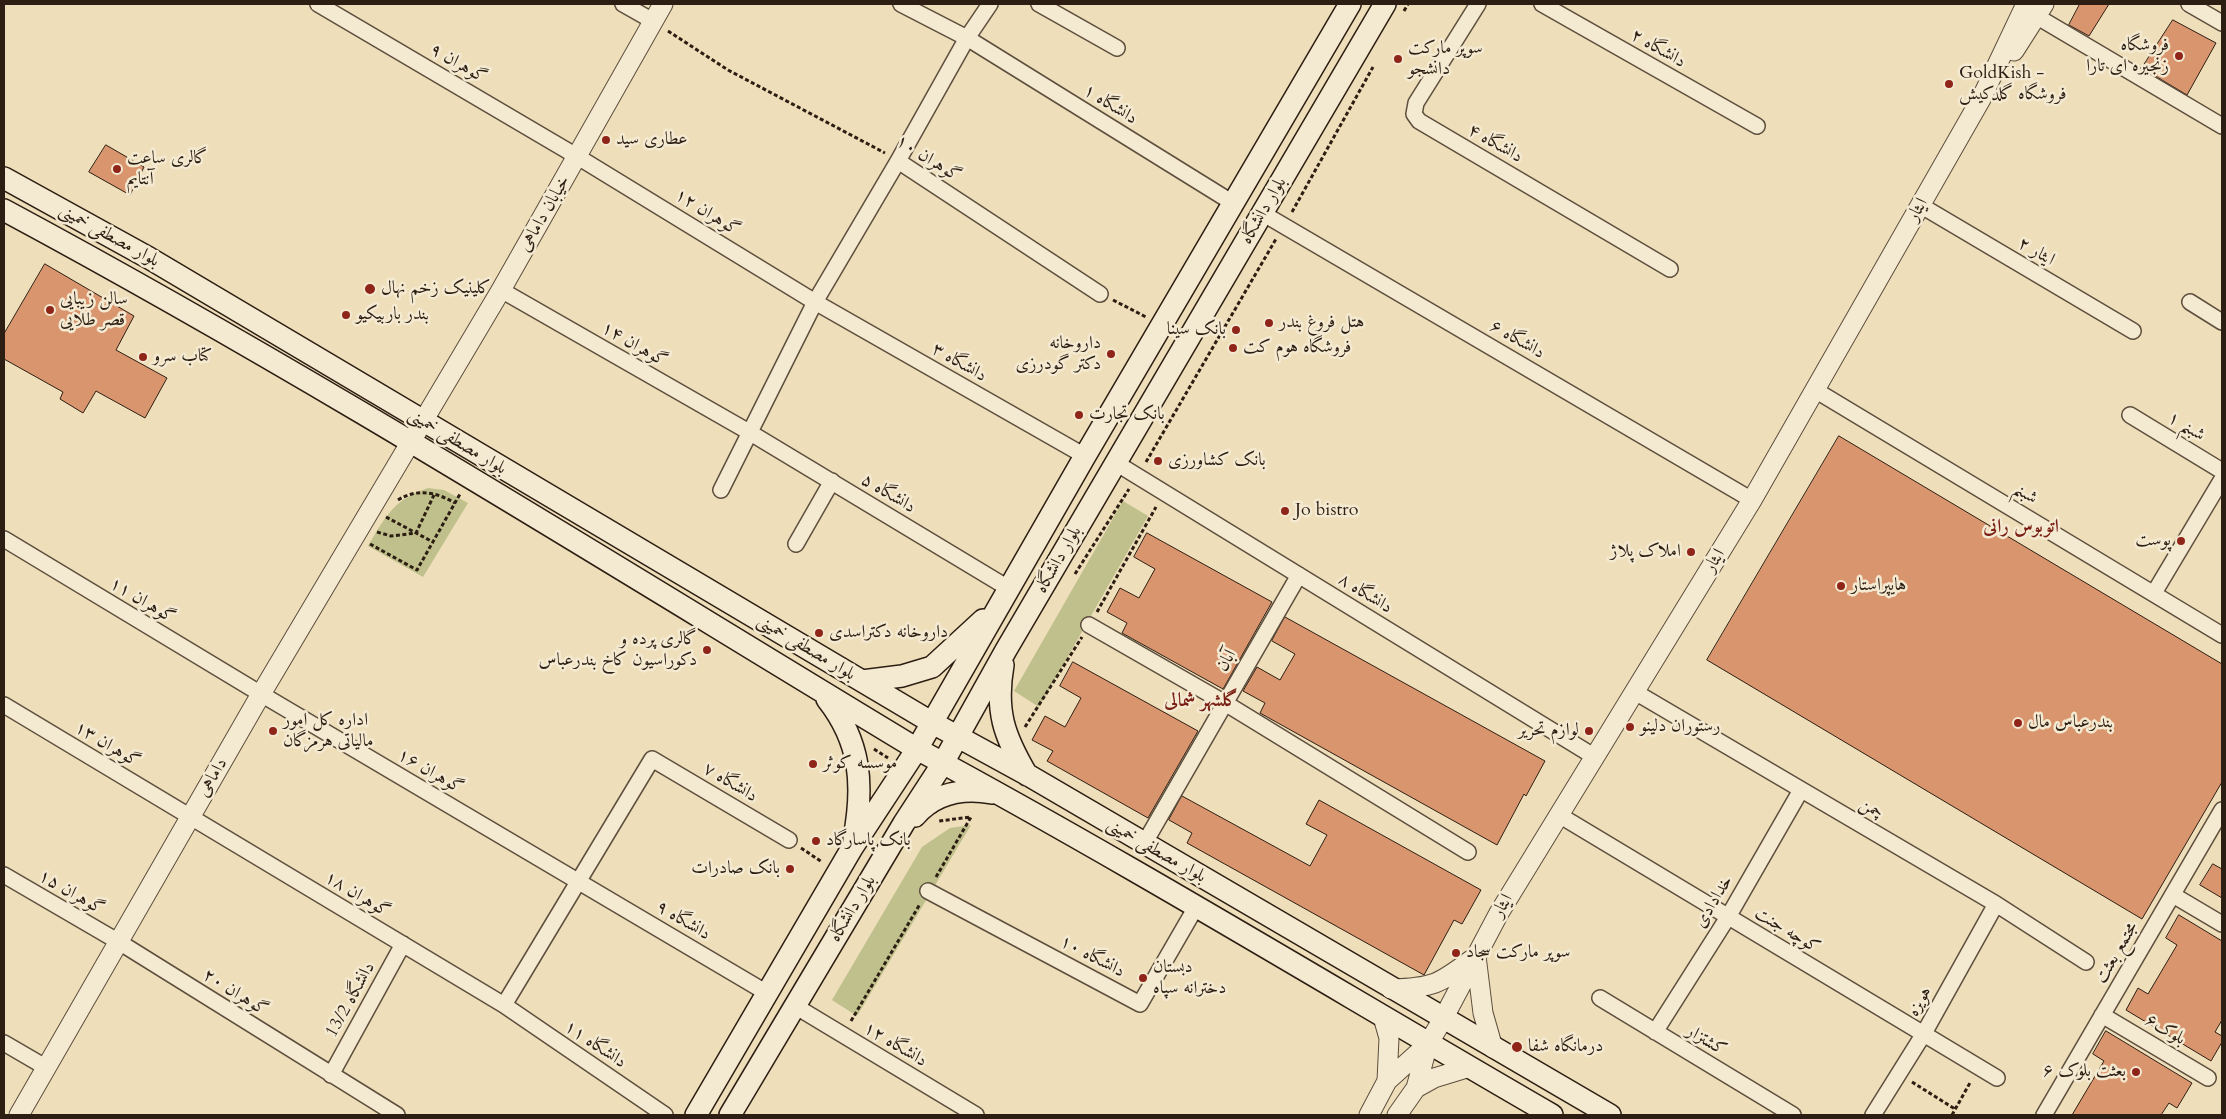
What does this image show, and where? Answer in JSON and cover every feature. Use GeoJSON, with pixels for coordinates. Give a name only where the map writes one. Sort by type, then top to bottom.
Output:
{"type":"FeatureCollection","features":[{"type":"Feature","properties":{"kind":"main road","name":"بلوار دانشگاه"},"geometry":{"type":"LineString","coordinates":[[696,1115],[852,848],[916,749],[1350,4]]}},
{"type":"Feature","properties":{"kind":"main road","name":"بلوار دانشگاه"},"geometry":{"type":"LineString","coordinates":[[730,1115],[892,843],[943,763],[1004,654],[1262,213],[1394,8]]}},
{"type":"Feature","properties":{"kind":"main road","name":"بلوار مصطفی خمینی"},"geometry":{"type":"LineString","coordinates":[[4,178],[149,258],[931,722],[1028,775],[1610,1115]]}},
{"type":"Feature","properties":{"kind":"main road","name":"بلوار مصطفی خمینی"},"geometry":{"type":"LineString","coordinates":[[4,210],[127,276],[411,442],[916,749],[999,794],[1196,907],[1552,1115]]}},
{"type":"Feature","properties":{"kind":"main road"},"geometry":{"type":"LineString","coordinates":[[862,681],[902,676],[932,667],[1004,596]]}},
{"type":"Feature","properties":{"kind":"main road"},"geometry":{"type":"LineString","coordinates":[[1004,654],[999,686],[1000,714],[1011,748],[1028,775]]}},
{"type":"Feature","properties":{"kind":"main road"},"geometry":{"type":"LineString","coordinates":[[821,691],[840,715],[850,736],[856,757],[858,815],[852,848]]}},
{"type":"Feature","properties":{"kind":"main road"},"geometry":{"type":"LineString","coordinates":[[892,843],[918,813],[938,798],[959,791],[999,794]]}},
{"type":"Feature","properties":{"kind":"street","name":"گوهران ۹"},"geometry":{"type":"LineString","coordinates":[[318,4],[578,157]]}},
{"type":"Feature","properties":{"kind":"street"},"geometry":{"type":"LineString","coordinates":[[623,4],[653,20]]}},
{"type":"Feature","properties":{"kind":"street","name":"خیابان داماهی"},"geometry":{"type":"LineString","coordinates":[[411,442],[578,157],[663,4]]}},
{"type":"Feature","properties":{"kind":"street","name":"دانشگاه ۱"},"geometry":{"type":"LineString","coordinates":[[901,4],[967,38],[1233,203]]}},
{"type":"Feature","properties":{"kind":"street"},"geometry":{"type":"LineString","coordinates":[[721,490],[815,302],[898,161],[967,38],[990,4]]}},
{"type":"Feature","properties":{"kind":"street"},"geometry":{"type":"LineString","coordinates":[[1039,4],[1117,48]]}},
{"type":"Feature","properties":{"kind":"street","name":"دانشگاه ۴"},"geometry":{"type":"LineString","coordinates":[[1478,4],[1416,102],[1414,114],[1419,121],[1670,268]]}},
{"type":"Feature","properties":{"kind":"street","name":"دانشگاه ۲"},"geometry":{"type":"LineString","coordinates":[[1542,4],[1757,126]]}},
{"type":"Feature","properties":{"kind":"street"},"geometry":{"type":"LineString","coordinates":[[2189,4],[2222,23]]}},
{"type":"Feature","properties":{"kind":"street"},"geometry":{"type":"LineString","coordinates":[[2035,8],[2222,126]]}},
{"type":"Feature","properties":{"kind":"street","name":"ایثار"},"geometry":{"type":"LineString","coordinates":[[1428,1044],[1499,913],[1752,500],[2035,8]]}},
{"type":"Feature","properties":{"kind":"street","name":"گوهران ۱۲"},"geometry":{"type":"LineString","coordinates":[[578,157],[815,302]]}},
{"type":"Feature","properties":{"kind":"street","name":"گوهران ۱۰"},"geometry":{"type":"LineString","coordinates":[[898,161],[1100,294]]}},
{"type":"Feature","properties":{"kind":"street","name":"ایثار ۲"},"geometry":{"type":"LineString","coordinates":[[1920,206],[2133,331]]}},
{"type":"Feature","properties":{"kind":"street","name":"دانشگاه ۶"},"geometry":{"type":"LineString","coordinates":[[1262,213],[1752,500]]}},
{"type":"Feature","properties":{"kind":"street","name":"گوهران ۱۴"},"geometry":{"type":"LineString","coordinates":[[501,290],[749,432]]}},
{"type":"Feature","properties":{"kind":"street","name":"دانشگاه ۳"},"geometry":{"type":"LineString","coordinates":[[815,302],[1085,456]]}},
{"type":"Feature","properties":{"kind":"street"},"geometry":{"type":"LineString","coordinates":[[2190,302],[2222,322]]}},
{"type":"Feature","properties":{"kind":"street","name":"شبنم"},"geometry":{"type":"LineString","coordinates":[[1815,390],[2154,592],[2222,635]]}},
{"type":"Feature","properties":{"kind":"street","name":"شبنم ۱"},"geometry":{"type":"LineString","coordinates":[[2130,416],[2222,470]]}},
{"type":"Feature","properties":{"kind":"street","name":"دانشگاه ۵"},"geometry":{"type":"LineString","coordinates":[[749,432],[832,481],[1004,596]]}},
{"type":"Feature","properties":{"kind":"street","name":"داماهی"},"geometry":{"type":"LineString","coordinates":[[19,1115],[261,694],[411,442]]}},
{"type":"Feature","properties":{"kind":"street","name":"دانشگاه ۸"},"geometry":{"type":"LineString","coordinates":[[1116,463],[1595,756]]}},
{"type":"Feature","properties":{"kind":"street"},"geometry":{"type":"LineString","coordinates":[[2154,592],[2222,479]]}},
{"type":"Feature","properties":{"kind":"street"},"geometry":{"type":"LineString","coordinates":[[796,544],[832,481]]}},
{"type":"Feature","properties":{"kind":"street","name":"گوهران ۱۱"},"geometry":{"type":"LineString","coordinates":[[4,539],[261,694]]}},
{"type":"Feature","properties":{"kind":"street","name":"آبان"},"geometry":{"type":"LineString","coordinates":[[1144,844],[1299,575]]}},
{"type":"Feature","properties":{"kind":"street"},"geometry":{"type":"LineString","coordinates":[[1090,625],[1224,703],[1468,852]]}},
{"type":"Feature","properties":{"kind":"street","name":"چمن"},"geometry":{"type":"LineString","coordinates":[[1635,692],[1996,904],[2086,962]]}},
{"type":"Feature","properties":{"kind":"street","name":"گوهران ۱۶"},"geometry":{"type":"LineString","coordinates":[[261,694],[579,882]]}},
{"type":"Feature","properties":{"kind":"street","name":"گوهران ۱۳"},"geometry":{"type":"LineString","coordinates":[[4,705],[191,816]]}},
{"type":"Feature","properties":{"kind":"street","name":"دانشگاه ۷"},"geometry":{"type":"LineString","coordinates":[[579,882],[652,759],[789,840]]}},
{"type":"Feature","properties":{"kind":"street","name":"خدادادی"},"geometry":{"type":"LineString","coordinates":[[1655,1032],[1728,917],[1801,790]]}},
{"type":"Feature","properties":{"kind":"street","name":"مجتمع بعثت"},"geometry":{"type":"LineString","coordinates":[[2044,1115],[2222,810]]}},
{"type":"Feature","properties":{"kind":"street","name":"کوچه جنت"},"geometry":{"type":"LineString","coordinates":[[1559,815],[1997,1078]]}},
{"type":"Feature","properties":{"kind":"street","name":"گوهران ۱۸"},"geometry":{"type":"LineString","coordinates":[[191,816],[504,1005]]}},
{"type":"Feature","properties":{"kind":"street","name":"گوهران ۱۵"},"geometry":{"type":"LineString","coordinates":[[4,875],[119,942]]}},
{"type":"Feature","properties":{"kind":"street"},"geometry":{"type":"LineString","coordinates":[[504,1005],[579,882]]}},
{"type":"Feature","properties":{"kind":"street","name":"دانشگاه ۹"},"geometry":{"type":"LineString","coordinates":[[579,882],[767,993]]}},
{"type":"Feature","properties":{"kind":"street","name":"دانشگاه ۱۰"},"geometry":{"type":"LineString","coordinates":[[928,891],[1140,1004],[1196,907]]}},
{"type":"Feature","properties":{"kind":"street"},"geometry":{"type":"LineString","coordinates":[[2173,896],[2222,924]]}},
{"type":"Feature","properties":{"kind":"street","name":"هویزه"},"geometry":{"type":"LineString","coordinates":[[1873,1115],[1923,1035],[1996,904]]}},
{"type":"Feature","properties":{"kind":"street","name":"گوهران ۲۰"},"geometry":{"type":"LineString","coordinates":[[119,942],[398,1115]]}},
{"type":"Feature","properties":{"kind":"street","name":"دانشگاه 13/2"},"geometry":{"type":"LineString","coordinates":[[331,1074],[404,944]]}},
{"type":"Feature","properties":{"kind":"street"},"geometry":{"type":"LineString","coordinates":[[1392,989],[1429,986],[1444,981],[1476,956]]}},
{"type":"Feature","properties":{"kind":"street"},"geometry":{"type":"LineString","coordinates":[[1476,956],[1483,1013],[1493,1048]]}},
{"type":"Feature","properties":{"kind":"street","name":"کشتزار"},"geometry":{"type":"LineString","coordinates":[[1600,998],[1793,1115]]}},
{"type":"Feature","properties":{"kind":"street","name":"دانشگاه ۱۱"},"geometry":{"type":"LineString","coordinates":[[504,1005],[665,1115]]}},
{"type":"Feature","properties":{"kind":"street","name":"دانشگاه ۱۲"},"geometry":{"type":"LineString","coordinates":[[795,1006],[976,1115]]}},
{"type":"Feature","properties":{"kind":"street","name":"بلوک۶"},"geometry":{"type":"LineString","coordinates":[[2102,1015],[2208,1078]]}},
{"type":"Feature","properties":{"kind":"street"},"geometry":{"type":"LineString","coordinates":[[1383,1017],[1389,1038],[1387,1080]]}},
{"type":"Feature","properties":{"kind":"street"},"geometry":{"type":"LineString","coordinates":[[4,1043],[47,1068]]}},
{"type":"Feature","properties":{"kind":"street"},"geometry":{"type":"LineString","coordinates":[[1369,1115],[1387,1080],[1428,1044]]}},
{"type":"Feature","properties":{"kind":"street"},"geometry":{"type":"LineString","coordinates":[[1397,1115],[1416,1088],[1428,1044]]}},
{"type":"Feature","properties":{"kind":"street"},"geometry":{"type":"LineString","coordinates":[[1416,1088],[1434,1078],[1470,1068]]}},
{"type":"Feature","properties":{"kind":"path"},"geometry":{"type":"LineString","coordinates":[[1394,8],[1408,4]]}},
{"type":"Feature","properties":{"kind":"path","name":"گوهران ۱۰"},"geometry":{"type":"LineString","coordinates":[[653,20],[728,70],[898,161]]}},
{"type":"Feature","properties":{"kind":"path"},"geometry":{"type":"LineString","coordinates":[[1074,576],[1138,476],[1284,226],[1375,64]]}},
{"type":"Feature","properties":{"kind":"path"},"geometry":{"type":"LineString","coordinates":[[1100,294],[1162,325]]}},
{"type":"Feature","properties":{"kind":"path"},"geometry":{"type":"LineString","coordinates":[[379,523],[366,542],[417,570],[469,478]]}},
{"type":"Feature","properties":{"kind":"path"},"geometry":{"type":"LineString","coordinates":[[395,502],[408,493],[427,492],[455,503]]}},
{"type":"Feature","properties":{"kind":"path"},"geometry":{"type":"LineString","coordinates":[[416,533],[434,495]]}},
{"type":"Feature","properties":{"kind":"path"},"geometry":{"type":"LineString","coordinates":[[389,508],[384,515],[433,542]]}},
{"type":"Feature","properties":{"kind":"path"},"geometry":{"type":"LineString","coordinates":[[374,531],[391,536],[416,533]]}},
{"type":"Feature","properties":{"kind":"path"},"geometry":{"type":"LineString","coordinates":[[844,1035],[971,817],[938,821]]}},
{"type":"Feature","properties":{"kind":"path"},"geometry":{"type":"LineString","coordinates":[[789,840],[837,873]]}},
{"type":"Feature","properties":{"kind":"path"},"geometry":{"type":"LineString","coordinates":[[1952,1115],[1979,1068]]}},
{"type":"Feature","properties":{"kind":"path"},"geometry":{"type":"LineString","coordinates":[[1899,1074],[1955,1109]]}},
{"type":"Feature","properties":{"kind":"green space"},"geometry":{"type":"Polygon","coordinates":[[[428,488],[444,490],[468,503],[423,577],[368,546],[392,510],[416,492],[428,488]]]}},
{"type":"Feature","properties":{"kind":"green space"},"geometry":{"type":"Polygon","coordinates":[[[1123,501],[1148,516],[1039,707],[1014,691],[1123,501]]]}},
{"type":"Feature","properties":{"kind":"green space"},"geometry":{"type":"Polygon","coordinates":[[[971,825],[857,1016],[832,1000],[922,847],[950,828],[971,825]]]}},
{"type":"Feature","properties":{"kind":"building"},"geometry":{"type":"Polygon","coordinates":[[[2080,4],[2109,4],[2089,36],[2069,25],[2080,4]]]}},
{"type":"Feature","properties":{"kind":"building","name":"فروشگاه زنجیره ای تارا"},"geometry":{"type":"Polygon","coordinates":[[[2173,20],[2216,43],[2187,95],[2142,68],[2173,20]]]}},
{"type":"Feature","properties":{"kind":"building","name":"گالری ساعت آنتایم"},"geometry":{"type":"Polygon","coordinates":[[[106,145],[144,167],[130,195],[89,172],[106,145]]]}},
{"type":"Feature","properties":{"kind":"building"},"geometry":{"type":"Polygon","coordinates":[[[45,264],[134,316],[116,350],[167,378],[145,418],[96,391],[83,413],[60,399],[63,392],[4,359],[4,334],[45,264]]]}},
{"type":"Feature","properties":{"kind":"building","name":"بندرعباس مال"},"geometry":{"type":"Polygon","coordinates":[[[1839,436],[2222,664],[2222,782],[2142,919],[1707,660],[1839,436]]]}},
{"type":"Feature","properties":{"kind":"building"},"geometry":{"type":"Polygon","coordinates":[[[1147,533],[1272,602],[1223,689],[1122,633],[1127,623],[1107,612],[1120,588],[1139,598],[1155,569],[1134,557],[1147,533]]]}},
{"type":"Feature","properties":{"kind":"building"},"geometry":{"type":"Polygon","coordinates":[[[1285,617],[1545,761],[1526,796],[1524,794],[1497,845],[1260,713],[1265,703],[1243,691],[1257,667],[1280,680],[1295,654],[1272,641],[1285,617]]]}},
{"type":"Feature","properties":{"kind":"building"},"geometry":{"type":"Polygon","coordinates":[[[1073,662],[1198,731],[1148,818],[1047,761],[1053,751],[1032,740],[1045,716],[1065,727],[1081,698],[1060,686],[1073,662]]]}},
{"type":"Feature","properties":{"kind":"building"},"geometry":{"type":"Polygon","coordinates":[[[1182,796],[1310,866],[1327,835],[1306,824],[1319,800],[1481,890],[1462,924],[1454,920],[1424,975],[1187,843],[1192,833],[1169,820],[1182,796]]]}},
{"type":"Feature","properties":{"kind":"building"},"geometry":{"type":"Polygon","coordinates":[[[2213,864],[2222,869],[2222,898],[2200,885],[2213,864]]]}},
{"type":"Feature","properties":{"kind":"building"},"geometry":{"type":"Polygon","coordinates":[[[2179,915],[2222,941],[2222,1020],[2215,1032],[2222,1036],[2222,1042],[2211,1061],[2126,1010],[2138,988],[2148,994],[2177,945],[2166,938],[2179,915]]]}},
{"type":"Feature","properties":{"kind":"building","name":"بعثت بلوک ۶"},"geometry":{"type":"Polygon","coordinates":[[[2106,1031],[2192,1083],[2177,1108],[2169,1103],[2161,1115],[2072,1115],[2104,1061],[2093,1054],[2106,1031]]]}},
{"type":"Feature","properties":{"kind":"place","name":"فروشگاه زنجیره ای تارا"},"geometry":{"type":"Point","coordinates":[2179,56]}},
{"type":"Feature","properties":{"kind":"place","name":"سوپر مارکت دانشجو"},"geometry":{"type":"Point","coordinates":[1398,59]}},
{"type":"Feature","properties":{"kind":"place","name":"GoldKish - فروشگاه گلدکیش"},"geometry":{"type":"Point","coordinates":[1949,84]}},
{"type":"Feature","properties":{"kind":"place","name":"عطاری سید"},"geometry":{"type":"Point","coordinates":[606,140]}},
{"type":"Feature","properties":{"kind":"place","name":"گالری ساعت آنتایم"},"geometry":{"type":"Point","coordinates":[117,169]}},
{"type":"Feature","properties":{"kind":"place","name":"کلینیک زخم نهال"},"geometry":{"type":"Point","coordinates":[370,289]}},
{"type":"Feature","properties":{"kind":"place","name":"سالن زیبایی قصر طلایی"},"geometry":{"type":"Point","coordinates":[50,310]}},
{"type":"Feature","properties":{"kind":"place","name":"بندر باربیکیو"},"geometry":{"type":"Point","coordinates":[346,315]}},
{"type":"Feature","properties":{"kind":"place","name":"هتل فروغ بندر"},"geometry":{"type":"Point","coordinates":[1269,323]}},
{"type":"Feature","properties":{"kind":"place","name":"بانک سینا"},"geometry":{"type":"Point","coordinates":[1236,330]}},
{"type":"Feature","properties":{"kind":"place","name":"فروشگاه هوم کت"},"geometry":{"type":"Point","coordinates":[1233,348]}},
{"type":"Feature","properties":{"kind":"place","name":"داروخانه دکتر گودرزی"},"geometry":{"type":"Point","coordinates":[1111,354]}},
{"type":"Feature","properties":{"kind":"place","name":"کتاب سرو"},"geometry":{"type":"Point","coordinates":[143,357]}},
{"type":"Feature","properties":{"kind":"place","name":"بانک تجارت"},"geometry":{"type":"Point","coordinates":[1079,415]}},
{"type":"Feature","properties":{"kind":"place","name":"بانک کشاورزی"},"geometry":{"type":"Point","coordinates":[1158,461]}},
{"type":"Feature","properties":{"kind":"place","name":"Jo bistro"},"geometry":{"type":"Point","coordinates":[1285,511]}},
{"type":"Feature","properties":{"kind":"place","name":"پوست"},"geometry":{"type":"Point","coordinates":[2181,541]}},
{"type":"Feature","properties":{"kind":"place","name":"املاک پلاژ"},"geometry":{"type":"Point","coordinates":[1691,552]}},
{"type":"Feature","properties":{"kind":"place","name":"هایپراستار"},"geometry":{"type":"Point","coordinates":[1841,586]}},
{"type":"Feature","properties":{"kind":"place","name":"داروخانه دکتراسدی"},"geometry":{"type":"Point","coordinates":[819,633]}},
{"type":"Feature","properties":{"kind":"place","name":"گالری پرده و دکوراسیون کاخ بندرعباس"},"geometry":{"type":"Point","coordinates":[707,650]}},
{"type":"Feature","properties":{"kind":"place","name":"بندرعباس مال"},"geometry":{"type":"Point","coordinates":[2018,723]}},
{"type":"Feature","properties":{"kind":"place","name":"رستوران دلینو"},"geometry":{"type":"Point","coordinates":[1630,727]}},
{"type":"Feature","properties":{"kind":"place","name":"اداره کل امور مالیاتی هرمزگان"},"geometry":{"type":"Point","coordinates":[273,731]}},
{"type":"Feature","properties":{"kind":"place","name":"لوازم تحریر"},"geometry":{"type":"Point","coordinates":[1589,731]}},
{"type":"Feature","properties":{"kind":"place","name":"موسسه کوثر"},"geometry":{"type":"Point","coordinates":[813,764]}},
{"type":"Feature","properties":{"kind":"place","name":"بانک پاسارگاد"},"geometry":{"type":"Point","coordinates":[816,841]}},
{"type":"Feature","properties":{"kind":"place","name":"بانک صادرات"},"geometry":{"type":"Point","coordinates":[790,869]}},
{"type":"Feature","properties":{"kind":"place","name":"سوپر مارکت سجاد"},"geometry":{"type":"Point","coordinates":[1456,953]}},
{"type":"Feature","properties":{"kind":"place","name":"دبستان دخترانه سپاه"},"geometry":{"type":"Point","coordinates":[1143,978]}},
{"type":"Feature","properties":{"kind":"place","name":"درمانگاه شفا"},"geometry":{"type":"Point","coordinates":[1517,1047]}},
{"type":"Feature","properties":{"kind":"place","name":"بعثت بلوک ۶"},"geometry":{"type":"Point","coordinates":[2136,1072]}},
{"type":"Feature","properties":{"kind":"district","name":"اتوبوس رانی"},"geometry":{"type":"Point","coordinates":[2021,528]}},
{"type":"Feature","properties":{"kind":"district","name":"گلشهر شمالی"},"geometry":{"type":"Point","coordinates":[1201,702]}}]}
